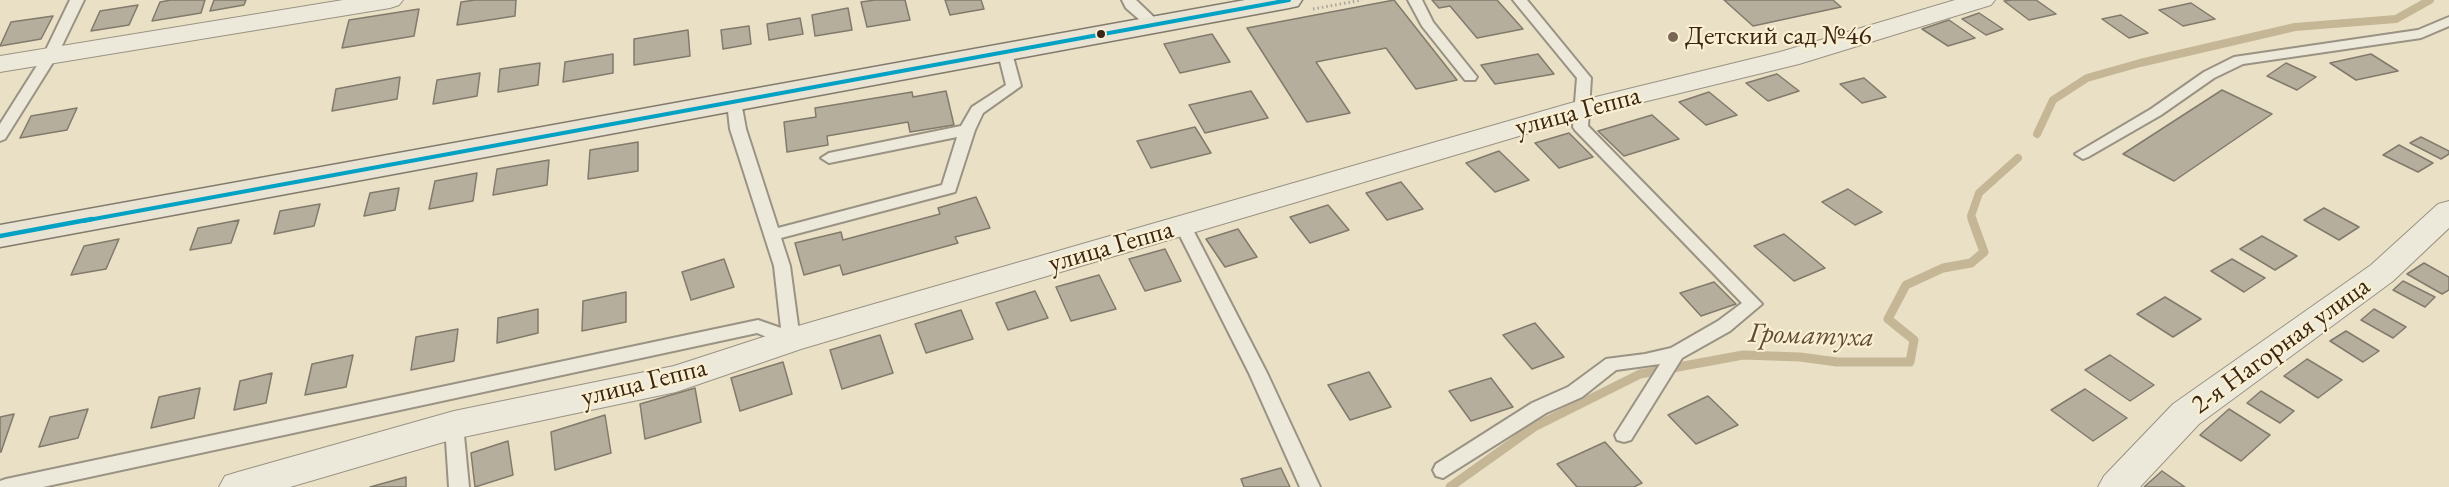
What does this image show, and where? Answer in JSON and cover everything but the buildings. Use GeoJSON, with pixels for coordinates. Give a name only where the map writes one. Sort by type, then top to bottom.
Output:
{"type":"FeatureCollection","features":[{"type":"Feature","properties":{"kind":"main road"},"geometry":{"type":"LineString","coordinates":[[0,236],[1288,0]]}},
{"type":"Feature","properties":{"kind":"street"},"geometry":{"type":"LineString","coordinates":[[0,64],[390,0]]}},
{"type":"Feature","properties":{"kind":"street","name":"улица Геппа"},"geometry":{"type":"LineString","coordinates":[[238,487],[454,425],[676,379],[791,340],[1581,109],[1789,58],[1982,0]]}},
{"type":"Feature","properties":{"kind":"street","name":"2-я Нагорная улица"},"geometry":{"type":"LineString","coordinates":[[2117,487],[2186,414],[2382,273],[2449,211]]}},
{"type":"Feature","properties":{"kind":"lane"},"geometry":{"type":"LineString","coordinates":[[0,136],[50,56],[77,0]]}},
{"type":"Feature","properties":{"kind":"lane"},"geometry":{"type":"LineString","coordinates":[[1129,0],[1131,5],[1154,25]]}},
{"type":"Feature","properties":{"kind":"lane"},"geometry":{"type":"LineString","coordinates":[[1415,0],[1427,23],[1470,77]]}},
{"type":"Feature","properties":{"kind":"lane"},"geometry":{"type":"LineString","coordinates":[[1443,470],[1539,408],[1575,392],[1612,364],[1645,361],[1676,353],[1724,326],[1753,304],[1581,127],[1584,78],[1520,0]]}},
{"type":"Feature","properties":{"kind":"lane"},"geometry":{"type":"LineString","coordinates":[[2083,154],[2156,112],[2209,75],[2239,60],[2421,34],[2449,21]]}},
{"type":"Feature","properties":{"kind":"lane"},"geometry":{"type":"LineString","coordinates":[[772,235],[949,188],[967,130],[977,110],[1014,86],[1005,52]]}},
{"type":"Feature","properties":{"kind":"lane"},"geometry":{"type":"LineString","coordinates":[[6,487],[758,326],[791,340],[782,266],[738,129],[734,102]]}},
{"type":"Feature","properties":{"kind":"lane"},"geometry":{"type":"LineString","coordinates":[[830,158],[967,130]]}},
{"type":"Feature","properties":{"kind":"lane"},"geometry":{"type":"LineString","coordinates":[[1183,226],[1258,373],[1310,487]]}},
{"type":"Feature","properties":{"kind":"lane"},"geometry":{"type":"LineString","coordinates":[[1624,435],[1676,353]]}},
{"type":"Feature","properties":{"kind":"lane"},"geometry":{"type":"LineString","coordinates":[[454,425],[459,487]]}},
{"type":"Feature","properties":{"kind":"waterway","name":"Громатуха"},"geometry":{"type":"LineString","coordinates":[[2037,134],[2053,100],[2087,78],[2140,63],[2295,27],[2396,19],[2430,0]]}},
{"type":"Feature","properties":{"kind":"waterway","name":"Громатуха"},"geometry":{"type":"LineString","coordinates":[[1973,221],[1971,216],[1979,193],[2018,158]]}},
{"type":"Feature","properties":{"kind":"waterway","name":"Громатуха"},"geometry":{"type":"LineString","coordinates":[[1450,487],[1534,427],[1640,374],[1743,355],[1800,357],[1837,362],[1910,362],[1914,340],[1888,319],[1906,285],[1943,268],[1971,263],[1984,252],[1972,219]]}},
{"type":"Feature","properties":{"kind":"transit line"},"geometry":{"type":"LineString","coordinates":[[0,236],[1289,0]]}},
{"type":"Feature","properties":{"kind":"place","name":"Детский сад №46"},"geometry":{"type":"Point","coordinates":[1673,37]}}]}
